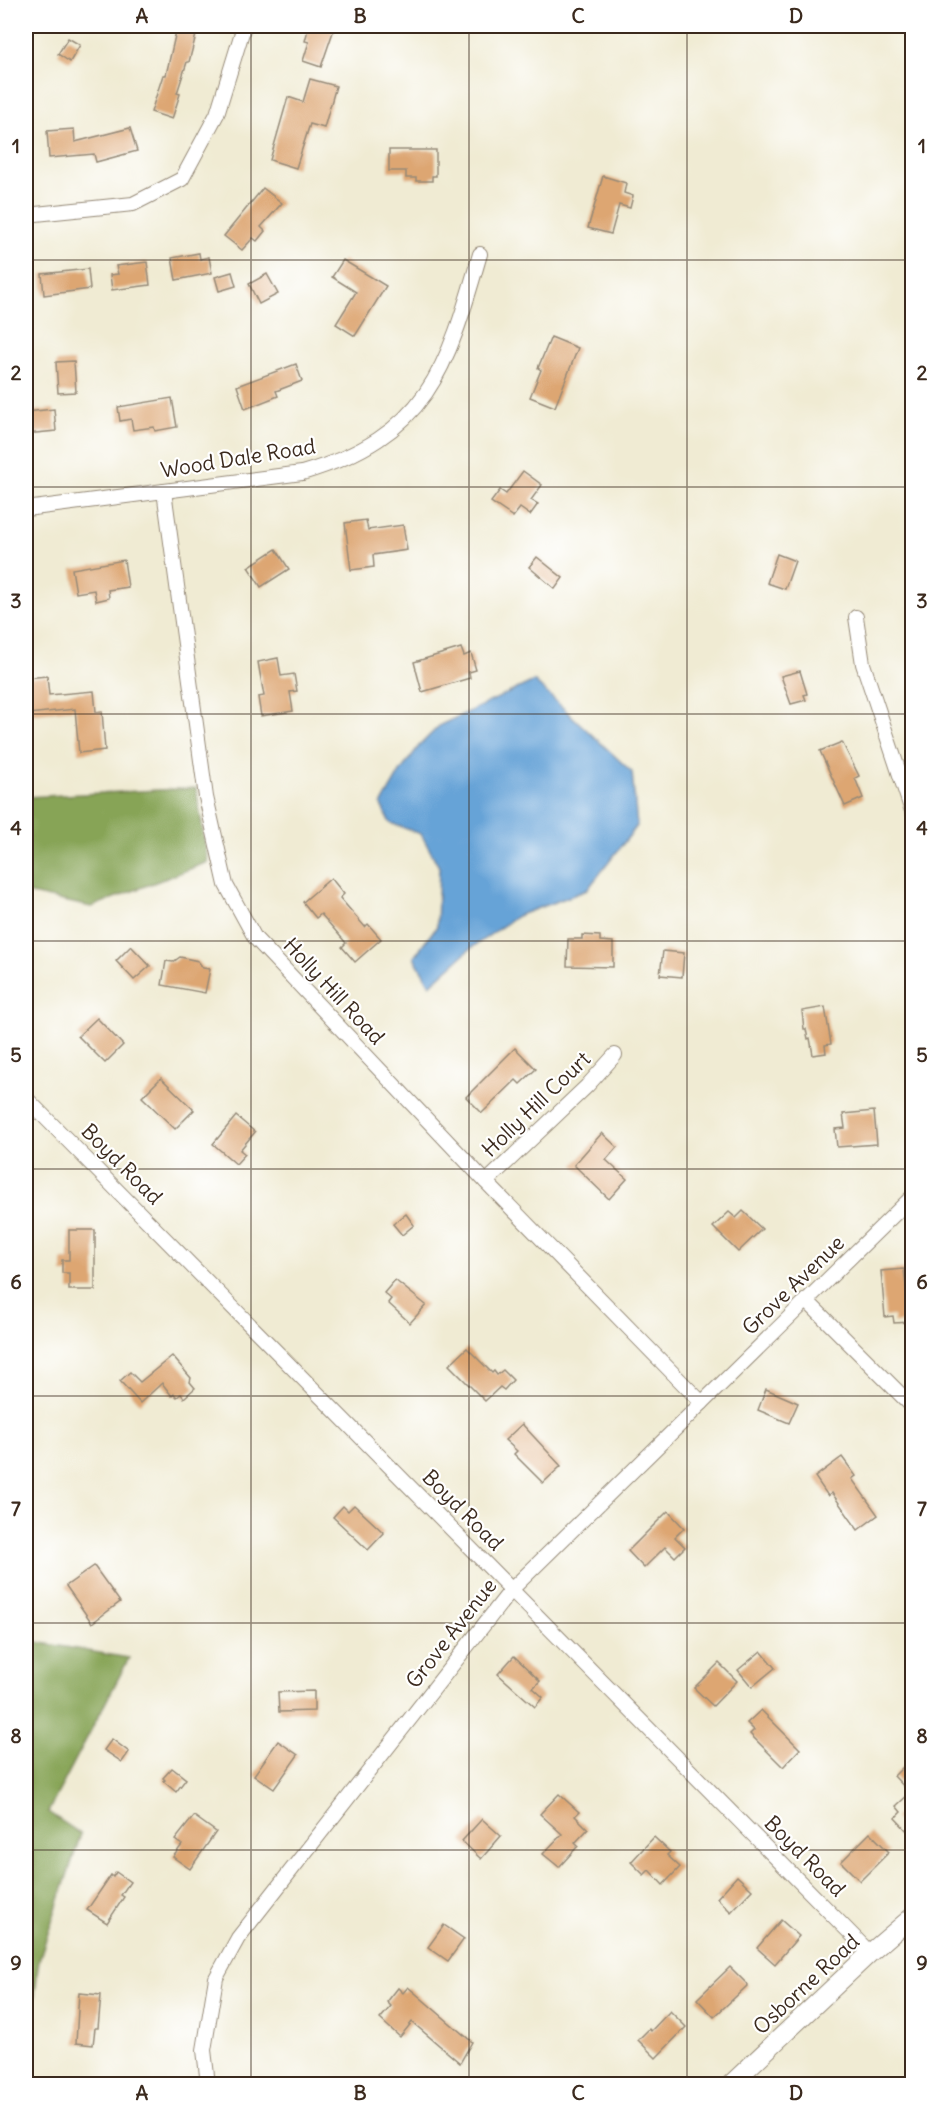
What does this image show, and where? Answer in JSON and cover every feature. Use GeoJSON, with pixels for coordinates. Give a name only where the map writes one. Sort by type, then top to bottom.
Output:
{"type":"FeatureCollection","features":[{"type":"Feature","properties":{"kind":"street"},"geometry":{"type":"LineString","coordinates":[[26,215],[133,204],[182,180],[216,114],[244,26]]}},
{"type":"Feature","properties":{"kind":"street","name":"Wood Dale Road"},"geometry":{"type":"LineString","coordinates":[[26,509],[302,473],[358,452],[379,440],[398,425],[415,408],[433,383],[448,356],[459,327],[480,254]]}},
{"type":"Feature","properties":{"kind":"street","name":"Holly Hill Road"},"geometry":{"type":"LineString","coordinates":[[164,491],[206,797],[226,885],[255,938],[486,1182],[702,1403]]}},
{"type":"Feature","properties":{"kind":"street"},"geometry":{"type":"LineString","coordinates":[[856,617],[863,664],[912,811]]}},
{"type":"Feature","properties":{"kind":"street","name":"Holly Hill Court"},"geometry":{"type":"LineString","coordinates":[[486,1182],[587,1086],[615,1055]]}},
{"type":"Feature","properties":{"kind":"street","name":"Boyd Road"},"geometry":{"type":"LineString","coordinates":[[26,1098],[870,1953]]}},
{"type":"Feature","properties":{"kind":"street","name":"Grove Avenue"},"geometry":{"type":"LineString","coordinates":[[208,2085],[204,2050],[216,1978],[238,1938],[512,1589],[912,1197]]}},
{"type":"Feature","properties":{"kind":"street"},"geometry":{"type":"LineString","coordinates":[[806,1300],[912,1406]]}},
{"type":"Feature","properties":{"kind":"street","name":"Osborne Road"},"geometry":{"type":"LineString","coordinates":[[731,2085],[870,1953],[912,1917]]}},
{"type":"Feature","properties":{"kind":"green space"},"geometry":{"type":"Polygon","coordinates":[[[196,788],[208,862],[91,907],[26,893],[26,797],[196,788]]]}},
{"type":"Feature","properties":{"kind":"green space"},"geometry":{"type":"Polygon","coordinates":[[[31,1641],[129,1658],[48,1812],[81,1834],[39,1960],[26,2064],[26,1647],[31,1641]]]}},
{"type":"Feature","properties":{"kind":"water"},"geometry":{"type":"Polygon","coordinates":[[[534,681],[632,772],[637,826],[587,890],[517,916],[470,949],[430,985],[414,957],[437,926],[439,867],[421,834],[390,823],[381,805],[400,772],[419,746],[440,725],[534,681]]]}},
{"type":"Feature","properties":{"kind":"building"},"geometry":{"type":"Polygon","coordinates":[[[309,26],[335,26],[321,67],[303,61],[309,42],[305,41],[309,26]]]}},
{"type":"Feature","properties":{"kind":"building"},"geometry":{"type":"Polygon","coordinates":[[[177,27],[197,31],[189,62],[187,62],[177,93],[180,94],[172,119],[151,112],[163,75],[166,75],[177,27]]]}},
{"type":"Feature","properties":{"kind":"building"},"geometry":{"type":"Polygon","coordinates":[[[68,38],[80,45],[70,62],[58,54],[68,38]]]}},
{"type":"Feature","properties":{"kind":"building"},"geometry":{"type":"Polygon","coordinates":[[[310,79],[336,86],[324,128],[310,124],[296,168],[270,160],[288,97],[303,102],[310,79]]]}},
{"type":"Feature","properties":{"kind":"building"},"geometry":{"type":"Polygon","coordinates":[[[130,128],[137,151],[96,162],[94,154],[49,158],[47,131],[74,129],[75,142],[130,128]]]}},
{"type":"Feature","properties":{"kind":"building"},"geometry":{"type":"Polygon","coordinates":[[[389,150],[436,150],[436,176],[432,176],[432,181],[416,181],[416,178],[406,178],[406,171],[389,171],[389,150]]]}},
{"type":"Feature","properties":{"kind":"building"},"geometry":{"type":"Polygon","coordinates":[[[603,176],[626,183],[624,193],[633,196],[630,208],[619,205],[611,234],[588,228],[603,176]]]}},
{"type":"Feature","properties":{"kind":"building"},"geometry":{"type":"Polygon","coordinates":[[[263,188],[282,203],[261,227],[265,231],[257,241],[253,238],[242,250],[224,236],[263,188]]]}},
{"type":"Feature","properties":{"kind":"building"},"geometry":{"type":"Polygon","coordinates":[[[199,253],[200,259],[209,257],[212,273],[176,280],[172,258],[199,253]]]}},
{"type":"Feature","properties":{"kind":"building"},"geometry":{"type":"Polygon","coordinates":[[[343,260],[386,286],[355,336],[336,324],[356,292],[332,277],[343,260]]]}},
{"type":"Feature","properties":{"kind":"building"},"geometry":{"type":"Polygon","coordinates":[[[147,262],[150,285],[112,290],[110,275],[118,274],[116,266],[147,262]]]}},
{"type":"Feature","properties":{"kind":"building"},"geometry":{"type":"Polygon","coordinates":[[[88,269],[90,289],[44,295],[42,274],[88,269]]]}},
{"type":"Feature","properties":{"kind":"building"},"geometry":{"type":"Polygon","coordinates":[[[232,272],[236,286],[219,291],[215,277],[232,272]]]}},
{"type":"Feature","properties":{"kind":"building"},"geometry":{"type":"Polygon","coordinates":[[[267,274],[278,294],[259,304],[249,284],[267,274]]]}},
{"type":"Feature","properties":{"kind":"building"},"geometry":{"type":"Polygon","coordinates":[[[551,337],[578,348],[555,407],[530,397],[541,370],[538,368],[551,337]]]}},
{"type":"Feature","properties":{"kind":"building"},"geometry":{"type":"Polygon","coordinates":[[[74,361],[76,392],[58,393],[56,362],[74,361]]]}},
{"type":"Feature","properties":{"kind":"building"},"geometry":{"type":"Polygon","coordinates":[[[296,364],[302,381],[276,391],[278,396],[245,409],[237,386],[296,364]]]}},
{"type":"Feature","properties":{"kind":"building"},"geometry":{"type":"Polygon","coordinates":[[[172,398],[177,427],[155,431],[154,427],[133,430],[131,419],[120,421],[118,407],[172,398]]]}},
{"type":"Feature","properties":{"kind":"building"},"geometry":{"type":"Polygon","coordinates":[[[54,409],[56,431],[26,434],[26,412],[54,409]]]}},
{"type":"Feature","properties":{"kind":"building"},"geometry":{"type":"Polygon","coordinates":[[[523,471],[542,485],[531,500],[538,504],[530,515],[520,508],[513,517],[491,502],[500,490],[506,494],[523,471]]]}},
{"type":"Feature","properties":{"kind":"building"},"geometry":{"type":"Polygon","coordinates":[[[366,520],[368,530],[403,525],[407,550],[373,555],[374,567],[351,570],[345,523],[366,520]]]}},
{"type":"Feature","properties":{"kind":"building"},"geometry":{"type":"Polygon","coordinates":[[[276,549],[289,569],[261,587],[248,567],[276,549]]]}},
{"type":"Feature","properties":{"kind":"building"},"geometry":{"type":"Polygon","coordinates":[[[777,554],[795,561],[785,589],[767,583],[777,554]]]}},
{"type":"Feature","properties":{"kind":"building"},"geometry":{"type":"Polygon","coordinates":[[[537,557],[563,578],[555,589],[529,567],[537,557]]]}},
{"type":"Feature","properties":{"kind":"building"},"geometry":{"type":"Polygon","coordinates":[[[124,560],[128,587],[108,590],[109,598],[96,601],[94,590],[76,593],[72,569],[124,560]]]}},
{"type":"Feature","properties":{"kind":"building"},"geometry":{"type":"Polygon","coordinates":[[[461,648],[464,656],[471,653],[476,670],[469,672],[470,678],[422,692],[414,662],[461,648]]]}},
{"type":"Feature","properties":{"kind":"building"},"geometry":{"type":"Polygon","coordinates":[[[278,658],[281,676],[294,674],[297,691],[290,692],[293,711],[261,716],[258,697],[264,696],[258,662],[278,658]]]}},
{"type":"Feature","properties":{"kind":"building"},"geometry":{"type":"Polygon","coordinates":[[[800,671],[807,694],[804,695],[806,700],[791,704],[781,676],[800,671]]]}},
{"type":"Feature","properties":{"kind":"building"},"geometry":{"type":"Polygon","coordinates":[[[47,676],[49,695],[94,691],[96,712],[102,711],[105,750],[79,753],[75,709],[28,714],[26,678],[47,676]]]}},
{"type":"Feature","properties":{"kind":"building"},"geometry":{"type":"Polygon","coordinates":[[[842,742],[859,776],[855,778],[863,798],[845,806],[820,751],[842,742]]]}},
{"type":"Feature","properties":{"kind":"building"},"geometry":{"type":"Polygon","coordinates":[[[331,878],[344,894],[340,898],[365,927],[368,924],[381,939],[355,962],[342,947],[346,943],[321,914],[316,918],[303,902],[331,878]]]}},
{"type":"Feature","properties":{"kind":"building"},"geometry":{"type":"Polygon","coordinates":[[[582,935],[600,936],[600,941],[613,942],[613,967],[567,966],[568,939],[582,939],[582,935]]]}},
{"type":"Feature","properties":{"kind":"building"},"geometry":{"type":"Polygon","coordinates":[[[131,946],[150,966],[134,980],[116,961],[131,946]]]}},
{"type":"Feature","properties":{"kind":"building"},"geometry":{"type":"Polygon","coordinates":[[[663,951],[684,953],[682,977],[660,975],[663,951]]]}},
{"type":"Feature","properties":{"kind":"building"},"geometry":{"type":"Polygon","coordinates":[[[180,957],[198,961],[203,968],[210,969],[205,993],[162,985],[166,961],[173,962],[180,957]]]}},
{"type":"Feature","properties":{"kind":"building"},"geometry":{"type":"Polygon","coordinates":[[[825,1007],[831,1044],[825,1045],[826,1053],[813,1055],[810,1038],[808,1039],[806,1029],[804,1029],[802,1011],[825,1007]]]}},
{"type":"Feature","properties":{"kind":"building"},"geometry":{"type":"Polygon","coordinates":[[[97,1018],[123,1045],[105,1063],[78,1036],[97,1018]]]}},
{"type":"Feature","properties":{"kind":"building"},"geometry":{"type":"Polygon","coordinates":[[[515,1048],[536,1069],[520,1084],[516,1080],[482,1113],[466,1097],[515,1048]]]}},
{"type":"Feature","properties":{"kind":"building"},"geometry":{"type":"Polygon","coordinates":[[[161,1078],[194,1110],[175,1129],[142,1097],[161,1078]]]}},
{"type":"Feature","properties":{"kind":"building"},"geometry":{"type":"Polygon","coordinates":[[[874,1111],[877,1144],[837,1147],[835,1129],[845,1128],[843,1114],[874,1111]]]}},
{"type":"Feature","properties":{"kind":"building"},"geometry":{"type":"Polygon","coordinates":[[[236,1116],[255,1132],[240,1150],[245,1154],[236,1164],[213,1144],[236,1116]]]}},
{"type":"Feature","properties":{"kind":"building"},"geometry":{"type":"Polygon","coordinates":[[[602,1133],[617,1147],[606,1160],[627,1179],[609,1199],[574,1165],[602,1133]]]}},
{"type":"Feature","properties":{"kind":"building"},"geometry":{"type":"Polygon","coordinates":[[[743,1211],[762,1229],[738,1252],[713,1227],[729,1212],[736,1218],[743,1211]]]}},
{"type":"Feature","properties":{"kind":"building"},"geometry":{"type":"Polygon","coordinates":[[[406,1214],[414,1225],[402,1235],[393,1224],[406,1214]]]}},
{"type":"Feature","properties":{"kind":"building"},"geometry":{"type":"Polygon","coordinates":[[[69,1230],[95,1230],[95,1290],[69,1290],[69,1273],[62,1273],[62,1260],[69,1260],[69,1230]]]}},
{"type":"Feature","properties":{"kind":"building"},"geometry":{"type":"Polygon","coordinates":[[[904,1269],[910,1322],[894,1323],[893,1316],[885,1317],[881,1271],[904,1269]]]}},
{"type":"Feature","properties":{"kind":"building"},"geometry":{"type":"Polygon","coordinates":[[[395,1280],[426,1305],[410,1323],[388,1303],[391,1299],[384,1293],[395,1280]]]}},
{"type":"Feature","properties":{"kind":"building"},"geometry":{"type":"Polygon","coordinates":[[[467,1348],[492,1373],[494,1371],[497,1375],[503,1370],[513,1380],[504,1390],[500,1387],[485,1401],[449,1365],[467,1348]]]}},
{"type":"Feature","properties":{"kind":"building"},"geometry":{"type":"Polygon","coordinates":[[[172,1356],[191,1378],[190,1382],[195,1388],[184,1398],[181,1394],[177,1397],[174,1394],[172,1396],[162,1383],[140,1403],[120,1381],[130,1372],[140,1382],[172,1356]]]}},
{"type":"Feature","properties":{"kind":"building"},"geometry":{"type":"Polygon","coordinates":[[[766,1389],[798,1403],[789,1423],[758,1410],[766,1389]]]}},
{"type":"Feature","properties":{"kind":"building"},"geometry":{"type":"Polygon","coordinates":[[[522,1424],[561,1466],[543,1483],[514,1454],[517,1451],[505,1440],[522,1424]]]}},
{"type":"Feature","properties":{"kind":"building"},"geometry":{"type":"Polygon","coordinates":[[[842,1457],[856,1476],[852,1479],[878,1515],[858,1530],[832,1493],[828,1496],[815,1477],[842,1457]]]}},
{"type":"Feature","properties":{"kind":"building"},"geometry":{"type":"Polygon","coordinates":[[[354,1505],[384,1533],[368,1550],[333,1517],[343,1506],[348,1511],[354,1505]]]}},
{"type":"Feature","properties":{"kind":"building"},"geometry":{"type":"Polygon","coordinates":[[[668,1511],[684,1528],[675,1537],[685,1547],[675,1557],[665,1547],[644,1568],[628,1551],[668,1511]]]}},
{"type":"Feature","properties":{"kind":"building"},"geometry":{"type":"Polygon","coordinates":[[[94,1566],[120,1602],[92,1623],[66,1586],[94,1566]]]}},
{"type":"Feature","properties":{"kind":"building"},"geometry":{"type":"Polygon","coordinates":[[[761,1651],[775,1668],[752,1687],[738,1670],[761,1651]]]}},
{"type":"Feature","properties":{"kind":"building"},"geometry":{"type":"Polygon","coordinates":[[[514,1656],[540,1681],[533,1688],[543,1697],[535,1707],[498,1674],[514,1656]]]}},
{"type":"Feature","properties":{"kind":"building"},"geometry":{"type":"Polygon","coordinates":[[[719,1663],[737,1681],[713,1706],[694,1688],[719,1663]]]}},
{"type":"Feature","properties":{"kind":"building"},"geometry":{"type":"Polygon","coordinates":[[[314,1691],[314,1711],[279,1712],[278,1692],[314,1691]]]}},
{"type":"Feature","properties":{"kind":"building"},"geometry":{"type":"Polygon","coordinates":[[[761,1710],[800,1749],[783,1767],[750,1734],[754,1730],[747,1723],[761,1710]]]}},
{"type":"Feature","properties":{"kind":"building"},"geometry":{"type":"Polygon","coordinates":[[[112,1739],[129,1752],[122,1762],[104,1750],[112,1739]]]}},
{"type":"Feature","properties":{"kind":"building"},"geometry":{"type":"Polygon","coordinates":[[[278,1741],[298,1755],[274,1789],[254,1775],[278,1741]]]}},
{"type":"Feature","properties":{"kind":"building"},"geometry":{"type":"Polygon","coordinates":[[[903,1767],[912,1776],[912,1836],[895,1818],[901,1812],[896,1806],[910,1793],[894,1776],[903,1767]]]}},
{"type":"Feature","properties":{"kind":"building"},"geometry":{"type":"Polygon","coordinates":[[[172,1768],[186,1779],[176,1792],[163,1781],[172,1768]]]}},
{"type":"Feature","properties":{"kind":"building"},"geometry":{"type":"Polygon","coordinates":[[[559,1794],[579,1812],[575,1816],[588,1829],[575,1843],[578,1846],[559,1867],[543,1854],[562,1834],[540,1814],[559,1794]]]}},
{"type":"Feature","properties":{"kind":"building"},"geometry":{"type":"Polygon","coordinates":[[[194,1816],[216,1832],[190,1869],[173,1857],[182,1845],[175,1840],[194,1816]]]}},
{"type":"Feature","properties":{"kind":"building"},"geometry":{"type":"Polygon","coordinates":[[[482,1819],[501,1836],[481,1859],[462,1841],[482,1819]]]}},
{"type":"Feature","properties":{"kind":"building"},"geometry":{"type":"Polygon","coordinates":[[[870,1833],[889,1852],[860,1881],[841,1862],[870,1833]]]}},
{"type":"Feature","properties":{"kind":"building"},"geometry":{"type":"Polygon","coordinates":[[[654,1837],[670,1852],[667,1855],[680,1867],[663,1885],[649,1870],[644,1875],[631,1862],[654,1837]]]}},
{"type":"Feature","properties":{"kind":"building"},"geometry":{"type":"Polygon","coordinates":[[[116,1872],[130,1882],[121,1895],[124,1897],[107,1923],[87,1910],[111,1875],[113,1877],[116,1872]]]}},
{"type":"Feature","properties":{"kind":"building"},"geometry":{"type":"Polygon","coordinates":[[[737,1876],[752,1890],[731,1912],[717,1898],[737,1876]]]}},
{"type":"Feature","properties":{"kind":"building"},"geometry":{"type":"Polygon","coordinates":[[[781,1920],[799,1936],[775,1964],[757,1948],[781,1920]]]}},
{"type":"Feature","properties":{"kind":"building"},"geometry":{"type":"Polygon","coordinates":[[[444,1925],[464,1939],[448,1961],[428,1947],[444,1925]]]}},
{"type":"Feature","properties":{"kind":"building"},"geometry":{"type":"Polygon","coordinates":[[[730,1967],[748,1985],[714,2017],[697,1999],[730,1967]]]}},
{"type":"Feature","properties":{"kind":"building"},"geometry":{"type":"Polygon","coordinates":[[[408,1987],[472,2042],[460,2063],[412,2022],[400,2037],[380,2019],[391,2006],[387,2002],[398,1988],[403,1993],[408,1987]]]}},
{"type":"Feature","properties":{"kind":"building"},"geometry":{"type":"Polygon","coordinates":[[[79,1993],[101,1995],[98,2028],[95,2028],[93,2045],[76,2043],[79,1993]]]}},
{"type":"Feature","properties":{"kind":"building"},"geometry":{"type":"Polygon","coordinates":[[[670,2011],[686,2027],[656,2058],[638,2040],[649,2029],[651,2031],[670,2011]]]}}]}
